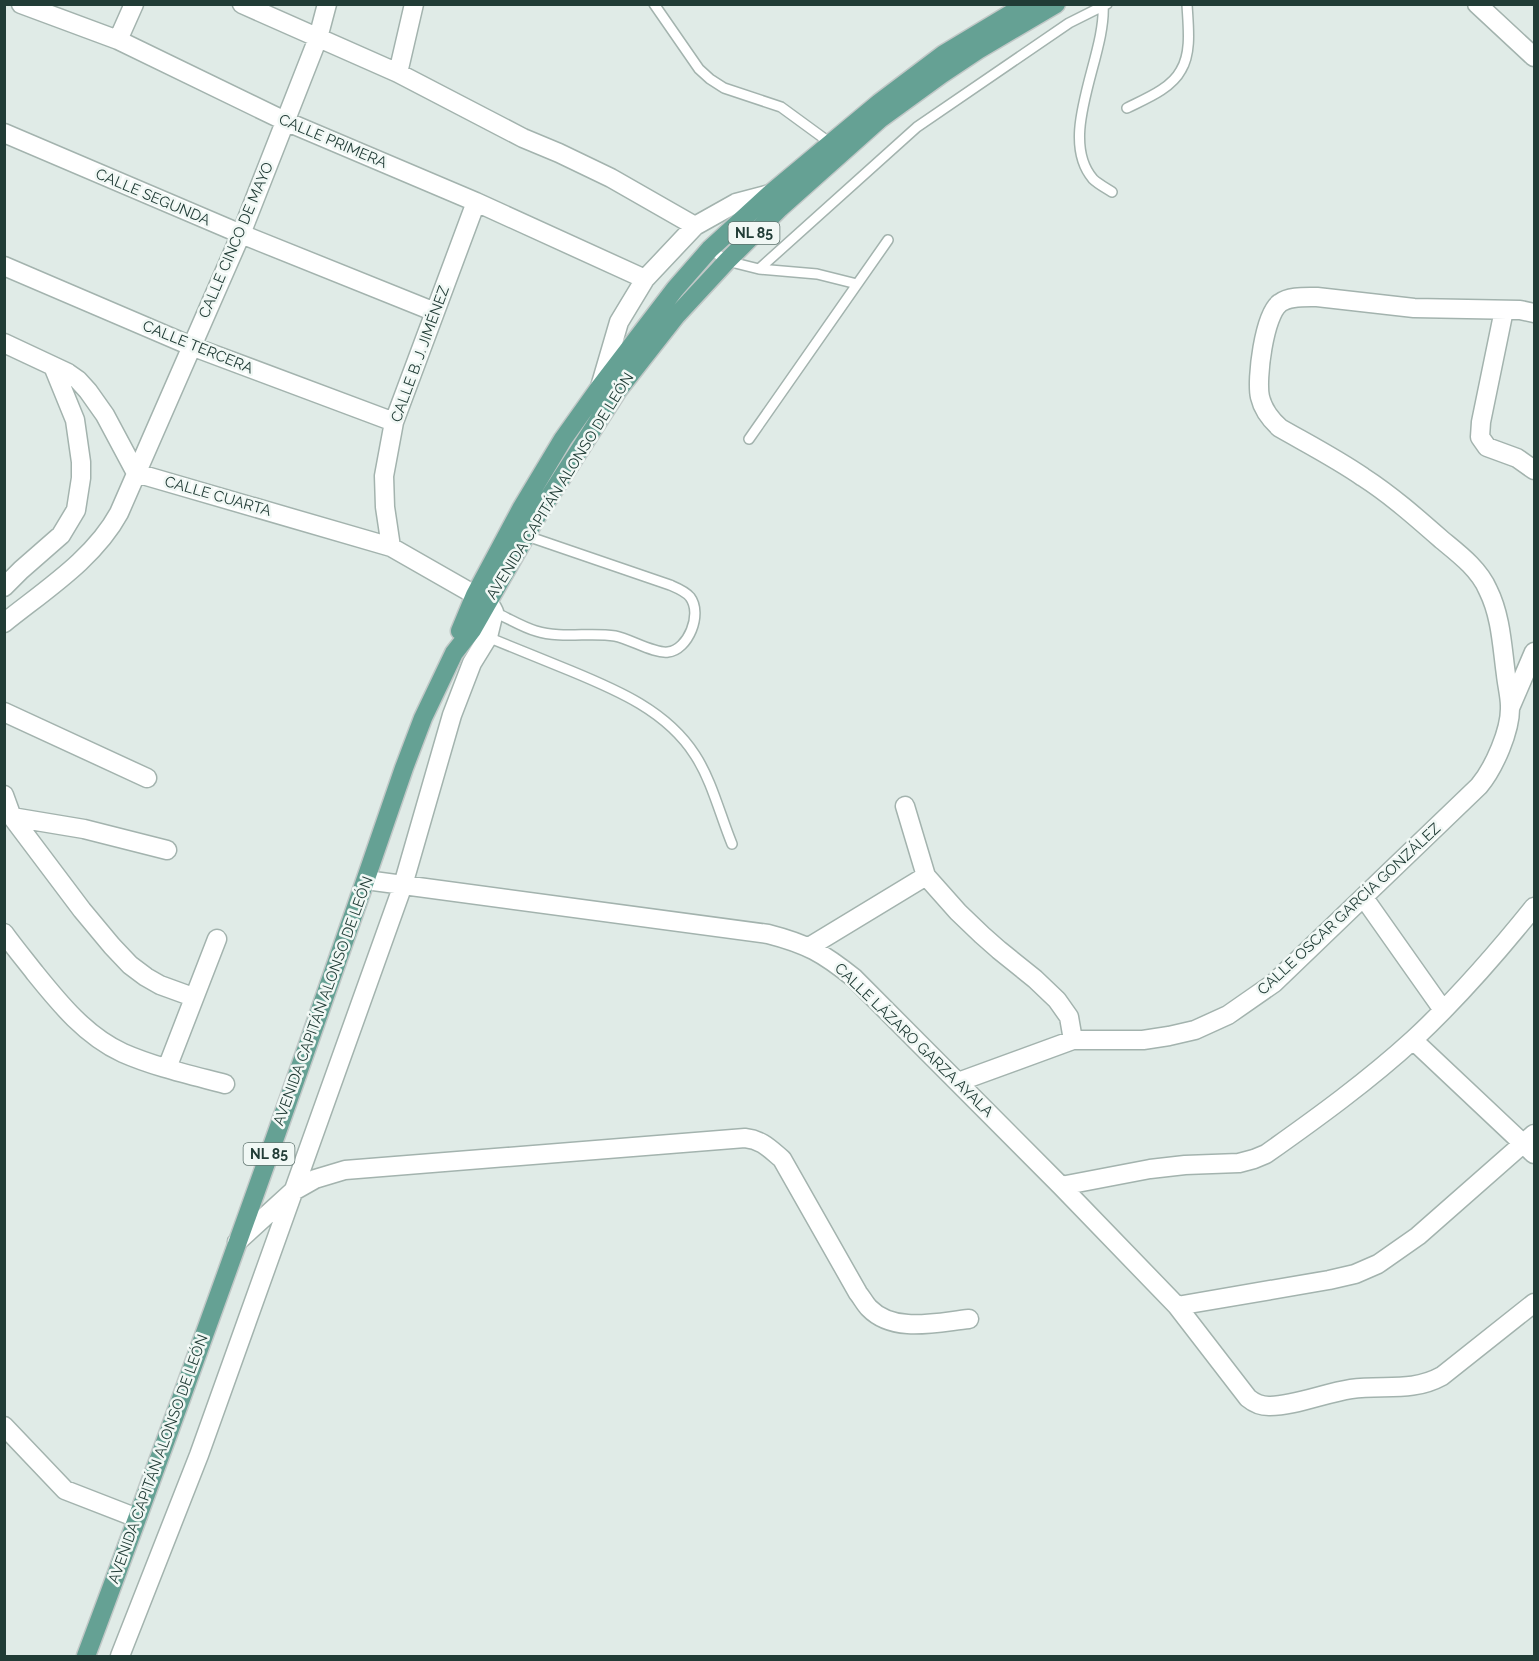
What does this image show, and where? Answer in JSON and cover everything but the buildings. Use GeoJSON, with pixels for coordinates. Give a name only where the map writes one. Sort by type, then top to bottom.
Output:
{"type":"FeatureCollection","features":[{"type":"Feature","properties":{"kind":"main road","name":"AVENIDA CAPITÁN ALONSO DE LEÓN"},"geometry":{"type":"LineString","coordinates":[[86,1656],[237,1242],[423,718],[454,653],[474,630],[519,532],[618,390],[676,316],[836,147],[879,103],[944,54],[1027,4]]}},
{"type":"Feature","properties":{"kind":"main road","name":"AVENIDA CAPITÁN ALONSO DE LEÓN"},"geometry":{"type":"LineString","coordinates":[[519,532],[521,509],[563,439],[675,289],[710,249],[770,194],[836,147],[978,50],[1056,4]]}},
{"type":"Feature","properties":{"kind":"street","name":"CALLE PRIMERA"},"geometry":{"type":"LineString","coordinates":[[21,4],[118,40],[285,121],[476,202],[645,279]]}},
{"type":"Feature","properties":{"kind":"street"},"geometry":{"type":"LineString","coordinates":[[118,40],[134,4]]}},
{"type":"Feature","properties":{"kind":"street"},"geometry":{"type":"LineString","coordinates":[[242,4],[398,73],[523,138],[611,178],[695,226]]}},
{"type":"Feature","properties":{"kind":"street","name":"CALLE CINCO DE MAYO"},"geometry":{"type":"LineString","coordinates":[[4,622],[80,562],[110,528],[240,234],[318,38],[327,4]]}},
{"type":"Feature","properties":{"kind":"street"},"geometry":{"type":"LineString","coordinates":[[398,73],[414,4]]}},
{"type":"Feature","properties":{"kind":"street"},"geometry":{"type":"LineString","coordinates":[[1477,4],[1534,57]]}},
{"type":"Feature","properties":{"kind":"street","name":"CALLE SEGUNDA"},"geometry":{"type":"LineString","coordinates":[[4,133],[240,234],[435,312]]}},
{"type":"Feature","properties":{"kind":"street"},"geometry":{"type":"LineString","coordinates":[[600,387],[619,322],[645,279],[695,226],[736,203],[770,194]]}},
{"type":"Feature","properties":{"kind":"street","name":"CALLE B. J. JIMÉNEZ"},"geometry":{"type":"LineString","coordinates":[[390,547],[384,476],[394,422],[476,202]]}},
{"type":"Feature","properties":{"kind":"street","name":"CALLE TERCERA"},"geometry":{"type":"LineString","coordinates":[[4,266],[191,346],[394,422]]}},
{"type":"Feature","properties":{"kind":"street","name":"CALLE OSCAR GARCÍA GONZÁLEZ"},"geometry":{"type":"LineString","coordinates":[[1504,310],[1414,308],[1317,297],[1288,299],[1273,310],[1264,336],[1259,396],[1270,420],[1364,477],[1413,515],[1475,569],[1495,604],[1510,708]]}},
{"type":"Feature","properties":{"kind":"street"},"geometry":{"type":"LineString","coordinates":[[1534,314],[1520,310],[1504,310],[1481,422],[1480,437],[1487,447],[1517,458],[1534,470]]}},
{"type":"Feature","properties":{"kind":"street"},"geometry":{"type":"LineString","coordinates":[[4,343],[73,377],[88,391],[110,423],[136,473]]}},
{"type":"Feature","properties":{"kind":"street"},"geometry":{"type":"LineString","coordinates":[[4,587],[61,535],[76,510],[81,462],[75,420],[53,366]]}},
{"type":"Feature","properties":{"kind":"street","name":"CALLE CUARTA"},"geometry":{"type":"LineString","coordinates":[[136,473],[390,547],[485,604]]}},
{"type":"Feature","properties":{"kind":"street"},"geometry":{"type":"LineString","coordinates":[[4,596],[19,611]]}},
{"type":"Feature","properties":{"kind":"street"},"geometry":{"type":"LineString","coordinates":[[120,1656],[199,1455],[403,885],[452,715],[468,671],[474,630]]}},
{"type":"Feature","properties":{"kind":"street","name":"CALLE OSCAR GARCÍA GONZÁLEZ"},"geometry":{"type":"LineString","coordinates":[[958,1082],[1073,1040],[1143,1040],[1195,1030],[1228,1015],[1253,999],[1364,898],[1488,776],[1504,736],[1510,708],[1534,652]]}},
{"type":"Feature","properties":{"kind":"street"},"geometry":{"type":"LineString","coordinates":[[4,712],[147,778]]}},
{"type":"Feature","properties":{"kind":"street"},"geometry":{"type":"LineString","coordinates":[[4,795],[12,817],[112,946],[130,965],[146,977],[160,985],[194,997]]}},
{"type":"Feature","properties":{"kind":"street"},"geometry":{"type":"LineString","coordinates":[[905,806],[926,876],[982,935],[1057,999],[1070,1017],[1073,1040]]}},
{"type":"Feature","properties":{"kind":"street"},"geometry":{"type":"LineString","coordinates":[[12,817],[84,829],[167,850]]}},
{"type":"Feature","properties":{"kind":"street"},"geometry":{"type":"LineString","coordinates":[[809,947],[926,876]]}},
{"type":"Feature","properties":{"kind":"street","name":"CALLE LÁZARO GARZA AYALA"},"geometry":{"type":"LineString","coordinates":[[366,880],[768,934],[791,940],[830,958],[854,978],[958,1082],[1177,1306],[1248,1398],[1261,1405],[1269,1406],[1353,1389],[1422,1385],[1442,1376],[1534,1303]]}},
{"type":"Feature","properties":{"kind":"street"},"geometry":{"type":"LineString","coordinates":[[1364,898],[1443,1010]]}},
{"type":"Feature","properties":{"kind":"street"},"geometry":{"type":"LineString","coordinates":[[1061,1186],[1150,1169],[1239,1163],[1266,1154],[1336,1104],[1413,1040],[1501,949],[1534,907]]}},
{"type":"Feature","properties":{"kind":"street"},"geometry":{"type":"LineString","coordinates":[[4,933],[52,995],[75,1020],[101,1040],[122,1052],[167,1068],[225,1084]]}},
{"type":"Feature","properties":{"kind":"street"},"geometry":{"type":"LineString","coordinates":[[167,1068],[218,939]]}},
{"type":"Feature","properties":{"kind":"street"},"geometry":{"type":"LineString","coordinates":[[1177,1306],[1355,1275],[1378,1264],[1418,1236],[1531,1144],[1413,1040]]}},
{"type":"Feature","properties":{"kind":"street"},"geometry":{"type":"LineString","coordinates":[[237,1242],[292,1192],[315,1179],[345,1170],[728,1139],[757,1140],[782,1159],[858,1293],[870,1310],[885,1319],[900,1324],[969,1319]]}},
{"type":"Feature","properties":{"kind":"street"},"geometry":{"type":"LineString","coordinates":[[4,1426],[65,1490],[137,1518]]}},
{"type":"Feature","properties":{"kind":"lane"},"geometry":{"type":"LineString","coordinates":[[654,4],[699,69],[710,79],[724,88],[781,108],[836,147]]}},
{"type":"Feature","properties":{"kind":"lane"},"geometry":{"type":"LineString","coordinates":[[1127,108],[1160,91],[1182,70],[1189,29],[1187,4]]}},
{"type":"Feature","properties":{"kind":"lane"},"geometry":{"type":"LineString","coordinates":[[759,269],[917,127],[1069,23],[1104,5],[1103,27],[1080,120],[1080,142],[1081,157],[1094,180],[1112,192]]}},
{"type":"Feature","properties":{"kind":"lane"},"geometry":{"type":"LineString","coordinates":[[749,440],[888,240]]}},
{"type":"Feature","properties":{"kind":"lane"},"geometry":{"type":"LineString","coordinates":[[710,249],[727,261],[759,269],[817,274],[857,284]]}},
{"type":"Feature","properties":{"kind":"lane"},"geometry":{"type":"LineString","coordinates":[[485,604],[537,632],[616,637],[665,653],[674,651],[686,640],[695,618],[695,609],[688,595],[681,590],[519,532]]}},
{"type":"Feature","properties":{"kind":"lane"},"geometry":{"type":"LineString","coordinates":[[474,630],[614,689],[663,720],[681,736],[708,778],[732,844]]}}]}
